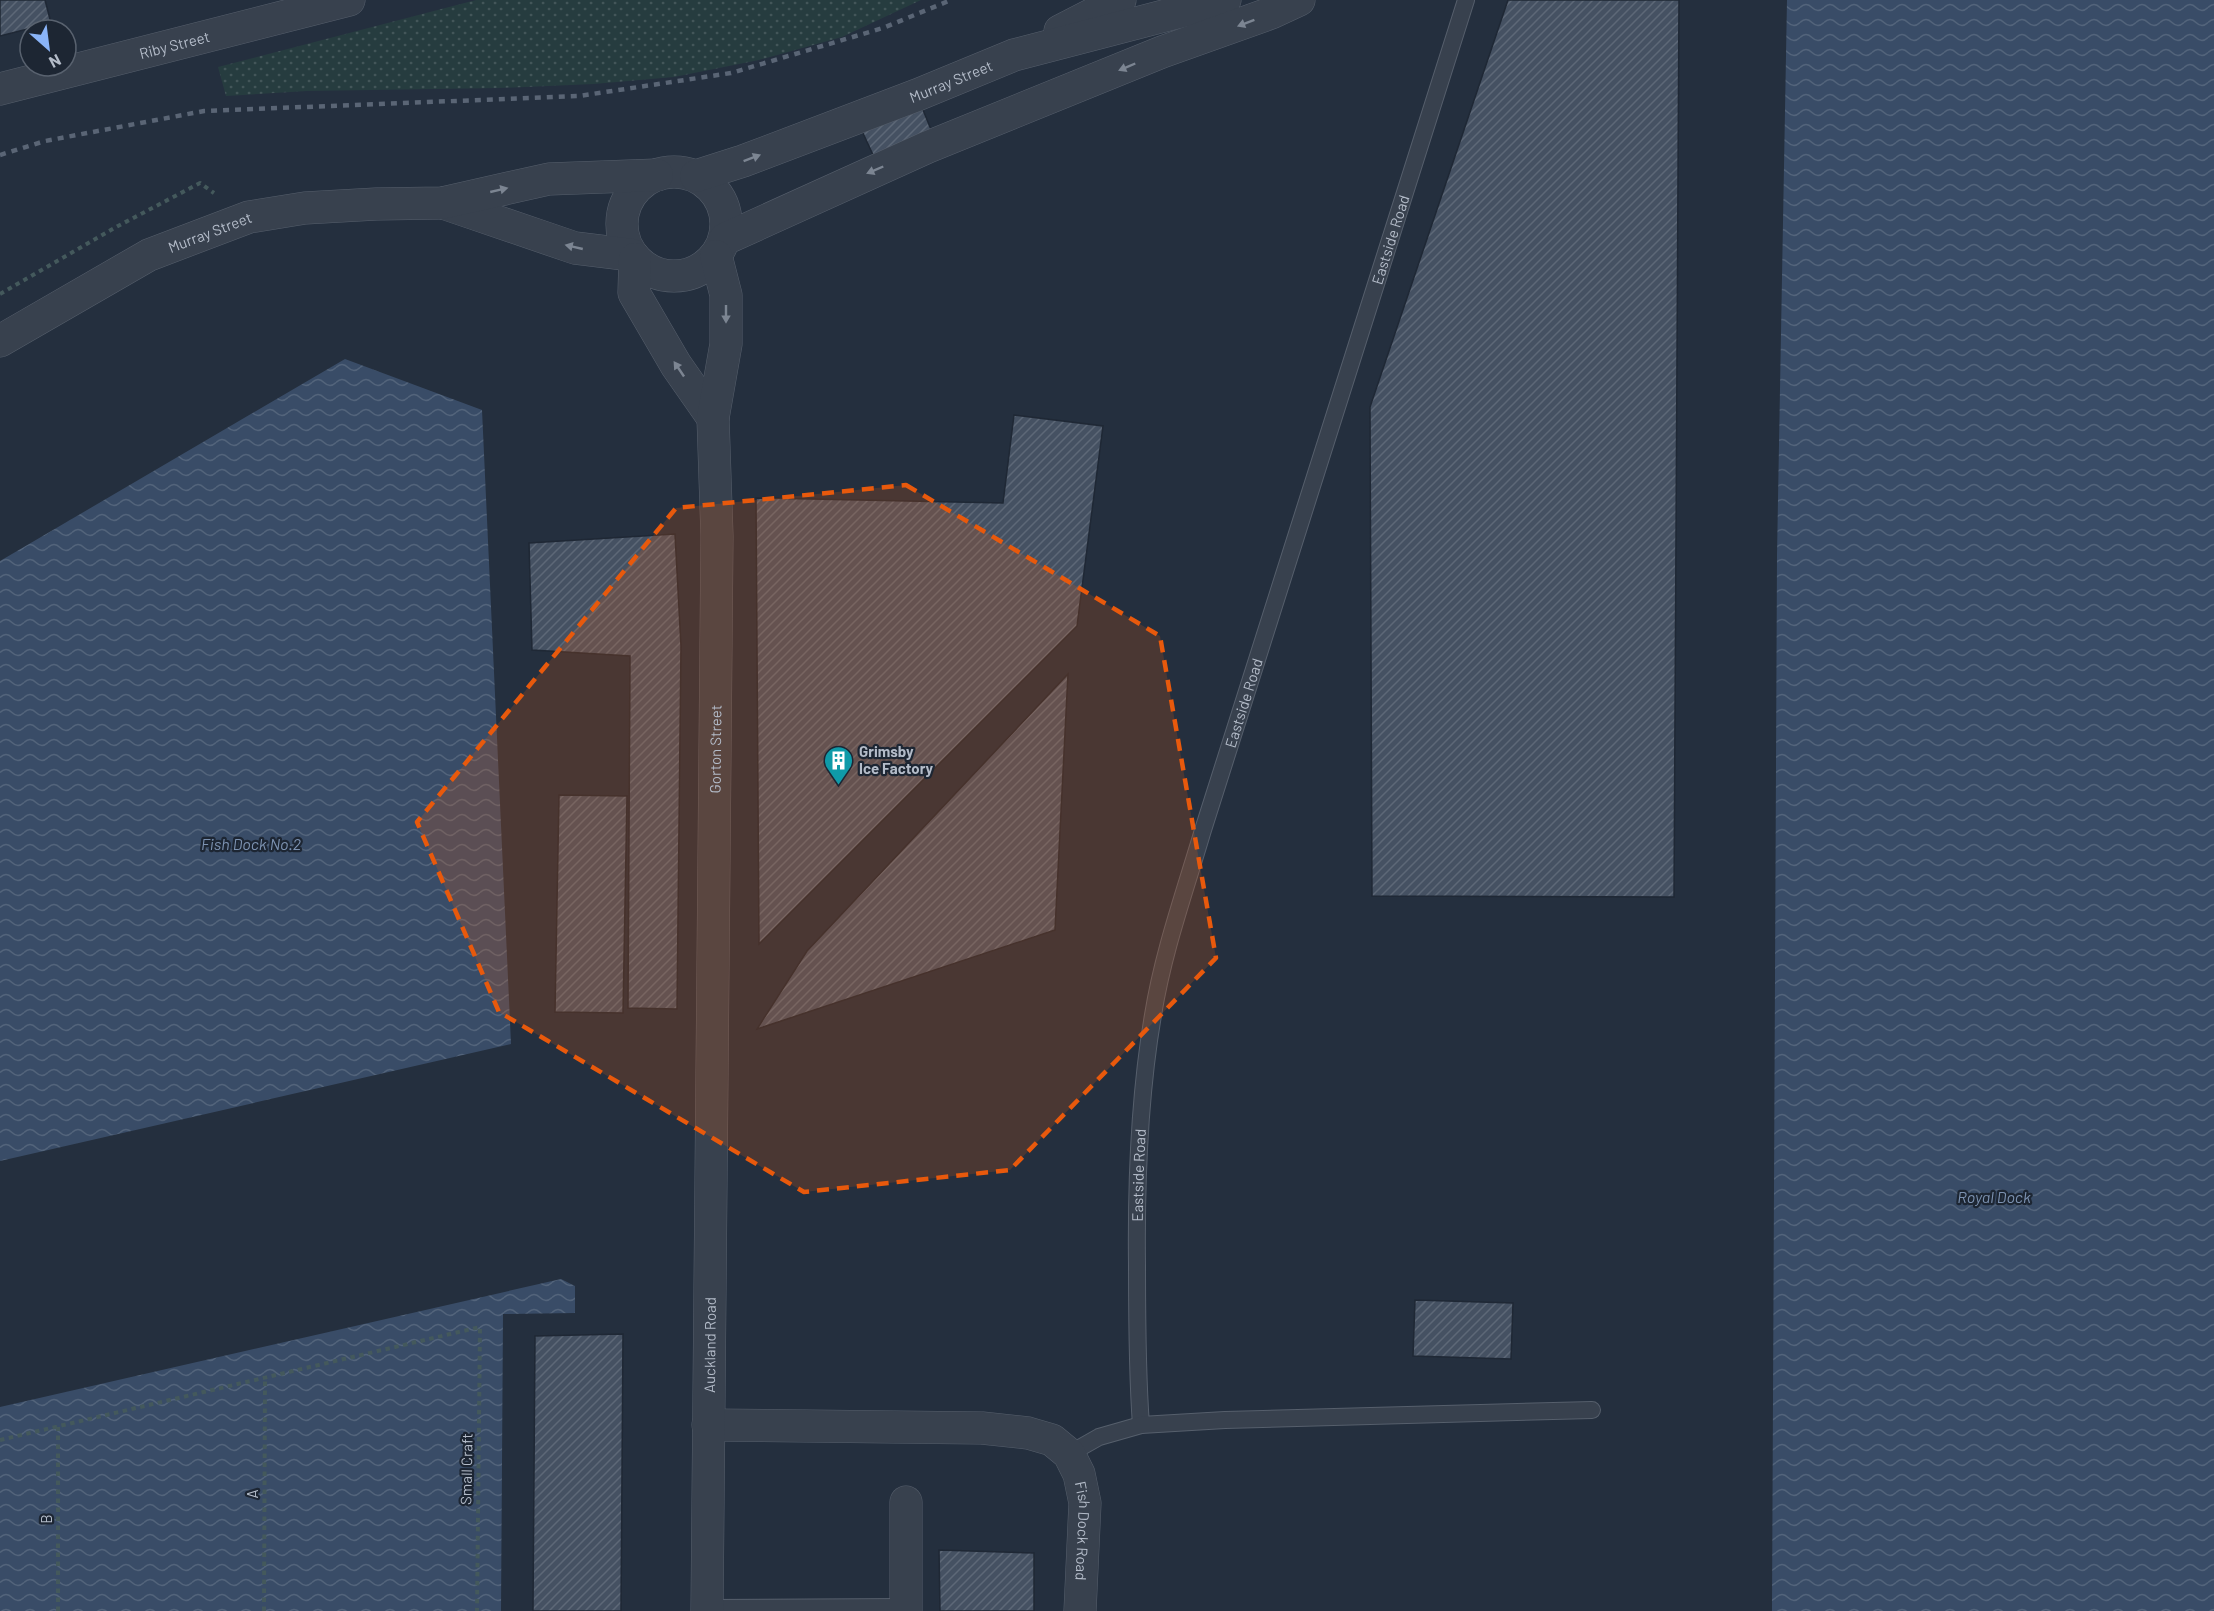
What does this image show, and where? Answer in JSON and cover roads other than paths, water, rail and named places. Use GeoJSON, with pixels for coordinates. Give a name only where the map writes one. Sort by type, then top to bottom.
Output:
{"type":"FeatureCollection","features":[{"type":"Feature","properties":{"kind":"street","name":"Riby Street"},"geometry":{"type":"LineString","coordinates":[[0,88],[349,0]]}},
{"type":"Feature","properties":{"kind":"street"},"geometry":{"type":"LineString","coordinates":[[1014,56],[1120,0]]}},
{"type":"Feature","properties":{"kind":"street"},"geometry":{"type":"LineString","coordinates":[[720,248],[928,147],[1299,0]]}},
{"type":"Feature","properties":{"kind":"street"},"geometry":{"type":"LineString","coordinates":[[1182,45],[1216,1]]}},
{"type":"Feature","properties":{"kind":"street","name":"Murray Street"},"geometry":{"type":"LineString","coordinates":[[696,176],[742,162],[1014,56],[1216,1]]}},
{"type":"Feature","properties":{"kind":"street"},"geometry":{"type":"LineString","coordinates":[[633,257],[654,272],[676,276],[691,274],[704,267],[720,248],[727,224],[725,209],[709,184],[684,172],[670,171],[657,175],[642,182],[632,194],[624,208],[622,224],[624,240],[633,257],[634,293],[676,365],[712,418]]}},
{"type":"Feature","properties":{"kind":"street","name":"Murray Street"},"geometry":{"type":"LineString","coordinates":[[0,341],[149,255],[249,217],[305,208],[442,203],[549,179],[657,175]]}},
{"type":"Feature","properties":{"kind":"street","name":"Murray Street"},"geometry":{"type":"LineString","coordinates":[[442,203],[575,248],[633,257]]}},
{"type":"Feature","properties":{"kind":"street","name":"Gorton Street"},"geometry":{"type":"LineString","coordinates":[[711,1079],[717,536],[712,418],[726,344],[726,294],[720,248]]}},
{"type":"Feature","properties":{"kind":"street","name":"Auckland Road"},"geometry":{"type":"LineString","coordinates":[[707,1609],[711,1079]]}},
{"type":"Feature","properties":{"kind":"street"},"geometry":{"type":"LineString","coordinates":[[708,1425],[982,1428],[1028,1433],[1052,1440],[1069,1454]]}},
{"type":"Feature","properties":{"kind":"street","name":"Fish Dock Road"},"geometry":{"type":"LineString","coordinates":[[1069,1454],[1079,1474],[1085,1503],[1080,1611]]}},
{"type":"Feature","properties":{"kind":"street"},"geometry":{"type":"LineString","coordinates":[[906,1502],[906,1609]]}},
{"type":"Feature","properties":{"kind":"lane","name":"Eastside Road"},"geometry":{"type":"LineString","coordinates":[[1141,1425],[1137,1379],[1137,1196],[1143,1094],[1153,1013],[1167,954],[1203,830],[1466,0]]}},
{"type":"Feature","properties":{"kind":"lane"},"geometry":{"type":"LineString","coordinates":[[1069,1454],[1099,1437],[1141,1425],[1225,1420],[1592,1410]]}},
{"type":"Feature","properties":{"kind":"lane"},"geometry":{"type":"LineString","coordinates":[[707,1609],[906,1609]]}},
{"type":"Feature","properties":{"kind":"water","name":"Royal Dock"},"geometry":{"type":"Polygon","coordinates":[[[1787,0],[2214,0],[2214,1611],[1772,1611],[1777,556],[1787,0]]]}},
{"type":"Feature","properties":{"kind":"water","name":"Fish Dock No.2"},"geometry":{"type":"Polygon","coordinates":[[[345,359],[482,410],[511,1044],[0,1161],[0,561],[345,359]]]}},
{"type":"Feature","properties":{"kind":"water"},"geometry":{"type":"Polygon","coordinates":[[[561,1279],[575,1286],[575,1313],[503,1314],[501,1611],[0,1611],[0,1407],[561,1279]]]}},
{"type":"Feature","properties":{"kind":"railway"},"geometry":{"type":"LineString","coordinates":[[0,155],[45,141],[204,111],[579,96],[731,73],[883,28],[951,0]]}},
{"type":"Feature","properties":{"kind":"place","name":"Grimsby Ice Factory"},"geometry":{"type":"Point","coordinates":[838,786]}}]}
